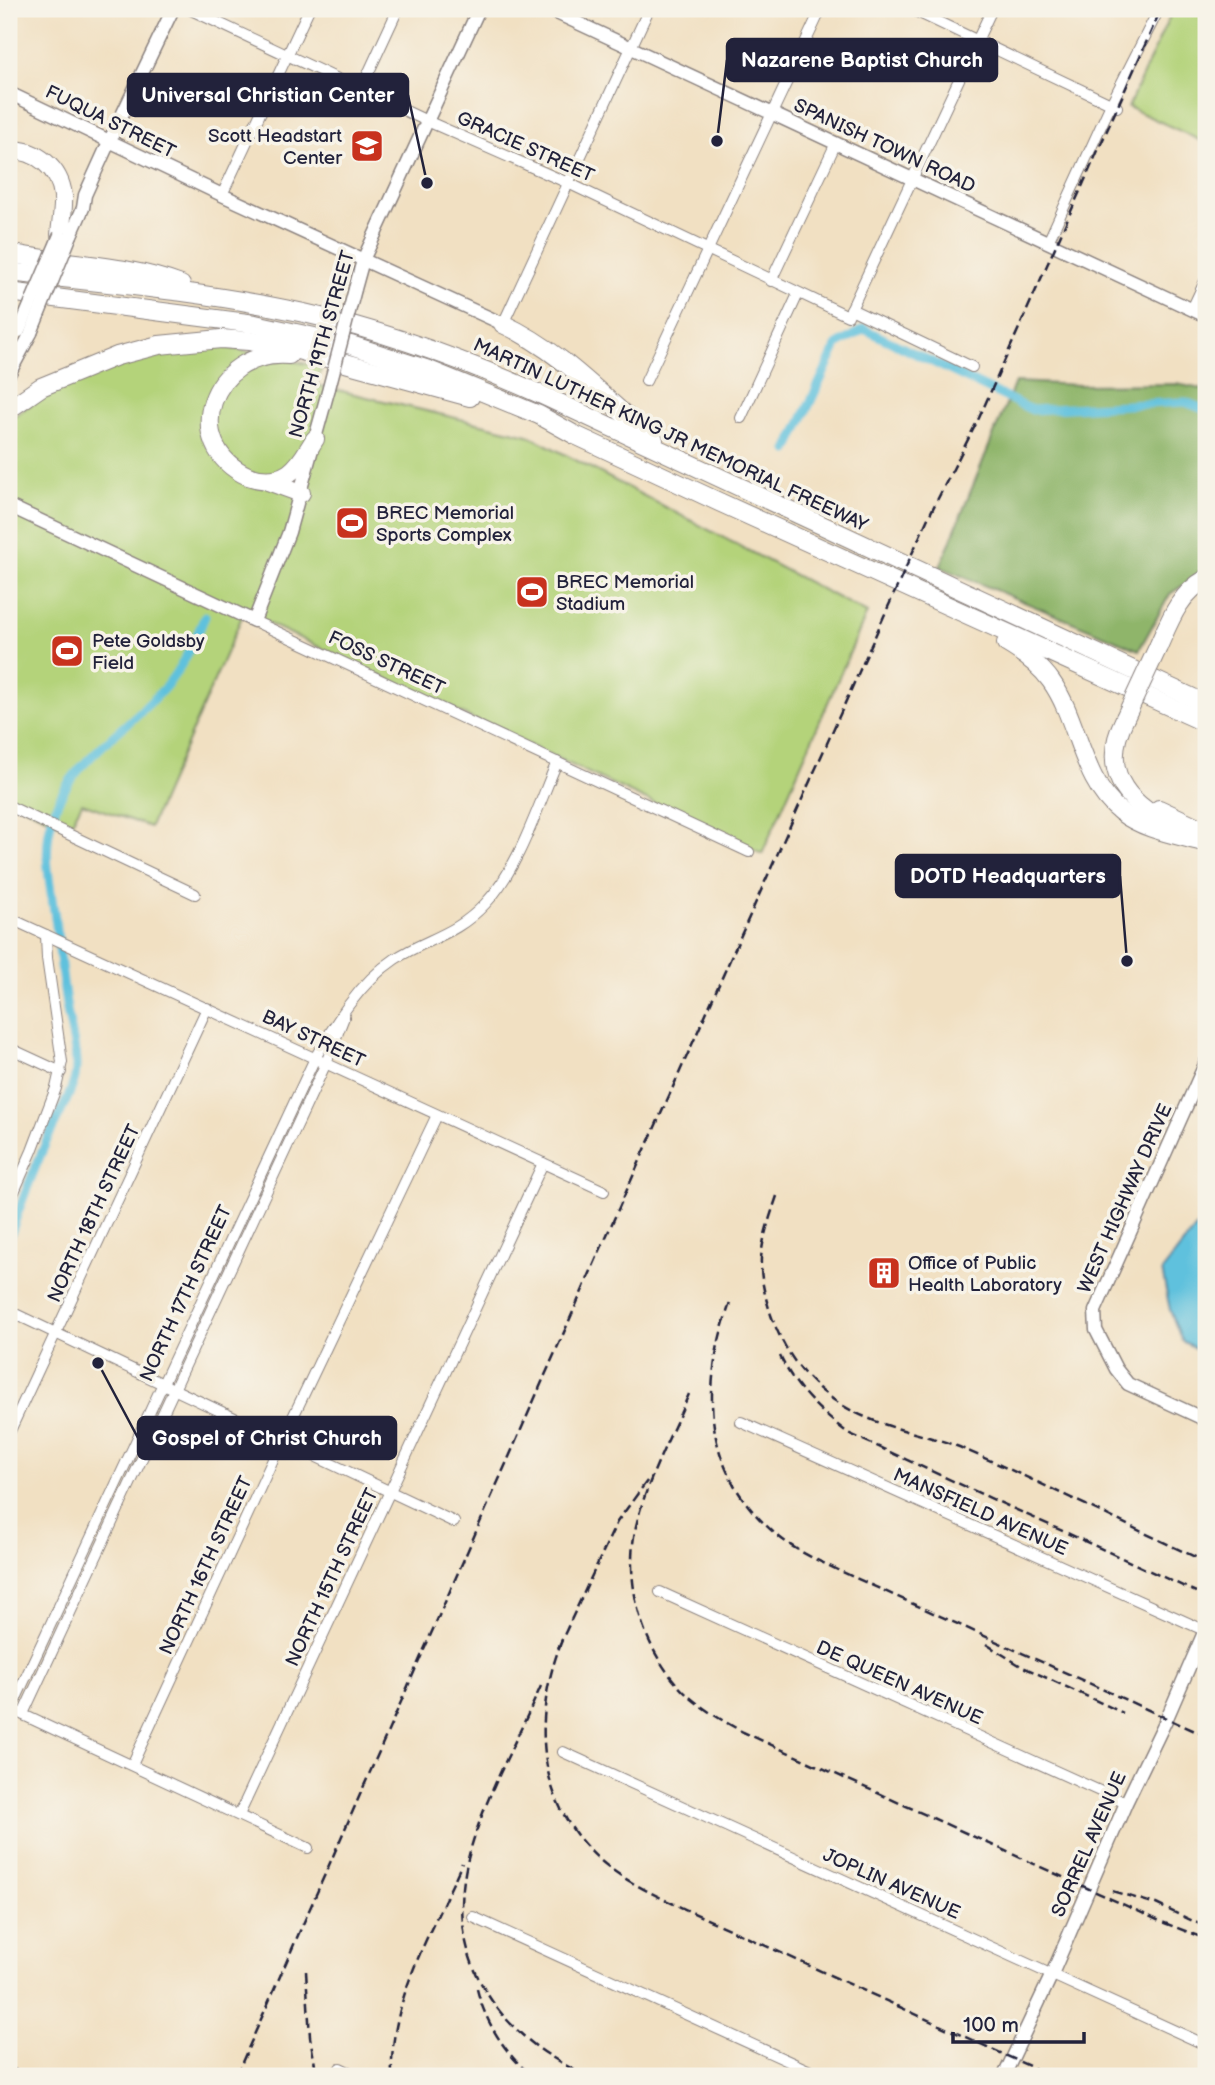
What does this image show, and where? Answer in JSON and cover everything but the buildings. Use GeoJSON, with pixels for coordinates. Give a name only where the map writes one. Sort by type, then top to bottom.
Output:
{"type":"FeatureCollection","features":[{"type":"Feature","properties":{"kind":"highway"},"geometry":{"type":"LineString","coordinates":[[9,150],[31,153],[44,161],[54,173],[63,196],[66,235]]}},
{"type":"Feature","properties":{"kind":"highway"},"geometry":{"type":"LineString","coordinates":[[9,253],[142,274],[214,297]]}},
{"type":"Feature","properties":{"kind":"highway","name":"MARTIN LUTHER KING JR MEMORIAL FREEWAY"},"geometry":{"type":"LineString","coordinates":[[9,272],[214,297],[320,317],[420,346],[513,382],[1206,704]]}},
{"type":"Feature","properties":{"kind":"highway","name":"MARTIN LUTHER KING JR MEMORIAL FREEWAY"},"geometry":{"type":"LineString","coordinates":[[9,292],[255,324],[367,350],[492,394],[575,435],[1111,682],[1206,723]]}},
{"type":"Feature","properties":{"kind":"highway"},"geometry":{"type":"LineString","coordinates":[[9,305],[155,310]]}},
{"type":"Feature","properties":{"kind":"highway"},"geometry":{"type":"LineString","coordinates":[[503,324],[538,342],[565,361],[632,422],[682,460]]}},
{"type":"Feature","properties":{"kind":"highway"},"geometry":{"type":"LineString","coordinates":[[9,409],[41,387],[99,362],[159,345],[221,339],[261,342],[309,352],[458,393],[537,425],[575,435]]}},
{"type":"Feature","properties":{"kind":"highway"},"geometry":{"type":"LineString","coordinates":[[301,493],[285,485],[246,475],[229,463],[218,449],[213,436],[212,405],[216,392],[226,377],[245,362],[277,355],[308,357],[354,366]]}},
{"type":"Feature","properties":{"kind":"highway"},"geometry":{"type":"LineString","coordinates":[[259,479],[276,479],[287,474],[298,465],[315,439]]}},
{"type":"Feature","properties":{"kind":"highway"},"geometry":{"type":"LineString","coordinates":[[1206,579],[1191,589],[1179,602],[1128,719],[1121,751],[1122,766],[1128,783],[1140,797],[1149,804],[1206,831]]}},
{"type":"Feature","properties":{"kind":"highway"},"geometry":{"type":"LineString","coordinates":[[1160,649],[1184,605],[1206,585]]}},
{"type":"Feature","properties":{"kind":"highway"},"geometry":{"type":"LineString","coordinates":[[963,613],[1025,655],[1048,676],[1057,690],[1099,786],[1116,808],[1139,823],[1206,843]]}},
{"type":"Feature","properties":{"kind":"highway"},"geometry":{"type":"LineString","coordinates":[[1078,644],[1162,673],[1206,694]]}},
{"type":"Feature","properties":{"kind":"highway"},"geometry":{"type":"LineString","coordinates":[[1111,682],[1206,734]]}},
{"type":"Feature","properties":{"kind":"highway"},"geometry":{"type":"LineString","coordinates":[[1128,719],[1117,735],[1114,757],[1116,772],[1126,792],[1143,809],[1206,843]]}},
{"type":"Feature","properties":{"kind":"street"},"geometry":{"type":"LineString","coordinates":[[9,373],[15,360],[15,341],[25,332],[66,235],[75,206],[85,195],[173,9]]}},
{"type":"Feature","properties":{"kind":"street","name":"GRACIE STREET"},"geometry":{"type":"LineString","coordinates":[[189,9],[568,184],[798,294],[850,313],[972,367]]}},
{"type":"Feature","properties":{"kind":"street"},"geometry":{"type":"LineString","coordinates":[[222,195],[309,9]]}},
{"type":"Feature","properties":{"kind":"street"},"geometry":{"type":"LineString","coordinates":[[360,89],[398,9]]}},
{"type":"Feature","properties":{"kind":"street","name":"NORTH 19TH STREET"},"geometry":{"type":"LineString","coordinates":[[254,621],[285,545],[301,493],[363,260],[480,9]]}},
{"type":"Feature","properties":{"kind":"street","name":"SPANISH TOWN ROAD"},"geometry":{"type":"LineString","coordinates":[[548,9],[1206,316]]}},
{"type":"Feature","properties":{"kind":"street"},"geometry":{"type":"LineString","coordinates":[[503,324],[649,9]]}},
{"type":"Feature","properties":{"kind":"street"},"geometry":{"type":"LineString","coordinates":[[646,382],[821,9]]}},
{"type":"Feature","properties":{"kind":"street"},"geometry":{"type":"LineString","coordinates":[[911,9],[1114,106]]}},
{"type":"Feature","properties":{"kind":"street"},"geometry":{"type":"LineString","coordinates":[[850,313],[992,9]]}},
{"type":"Feature","properties":{"kind":"street"},"geometry":{"type":"LineString","coordinates":[[1048,242],[1159,9]]}},
{"type":"Feature","properties":{"kind":"street","name":"FUQUA STREET"},"geometry":{"type":"LineString","coordinates":[[9,93],[108,142],[503,324]]}},
{"type":"Feature","properties":{"kind":"street"},"geometry":{"type":"LineString","coordinates":[[771,281],[836,143]]}},
{"type":"Feature","properties":{"kind":"street"},"geometry":{"type":"LineString","coordinates":[[1192,309],[1206,279]]}},
{"type":"Feature","properties":{"kind":"street"},"geometry":{"type":"LineString","coordinates":[[741,418],[798,294]]}},
{"type":"Feature","properties":{"kind":"street","name":"FOSS STREET"},"geometry":{"type":"LineString","coordinates":[[9,506],[749,852]]}},
{"type":"Feature","properties":{"kind":"street","name":"NORTH 17TH STREET"},"geometry":{"type":"LineString","coordinates":[[10,1709],[315,1058],[334,1026],[364,986],[396,959],[451,932],[488,901],[512,865],[557,762]]}},
{"type":"Feature","properties":{"kind":"street"},"geometry":{"type":"LineString","coordinates":[[9,806],[195,894]]}},
{"type":"Feature","properties":{"kind":"street","name":"BAY STREET"},"geometry":{"type":"LineString","coordinates":[[9,918],[604,1191]]}},
{"type":"Feature","properties":{"kind":"street"},"geometry":{"type":"LineString","coordinates":[[9,1203],[13,1181],[32,1151],[61,1072],[63,1054],[47,958],[49,936]]}},
{"type":"Feature","properties":{"kind":"street","name":"NORTH 18TH STREET"},"geometry":{"type":"LineString","coordinates":[[9,1433],[207,1008]]}},
{"type":"Feature","properties":{"kind":"street","name":"NORTH 17TH STREET"},"geometry":{"type":"LineString","coordinates":[[23,1714],[326,1063],[346,1010]]}},
{"type":"Feature","properties":{"kind":"street"},"geometry":{"type":"LineString","coordinates":[[9,1048],[61,1072]]}},
{"type":"Feature","properties":{"kind":"street","name":"WEST HIGHWAY DRIVE"},"geometry":{"type":"LineString","coordinates":[[1206,1062],[1095,1311],[1096,1330],[1116,1369],[1128,1384],[1206,1420]]}},
{"type":"Feature","properties":{"kind":"street","name":"NORTH 16TH STREET"},"geometry":{"type":"LineString","coordinates":[[132,1765],[282,1440],[437,1115]]}},
{"type":"Feature","properties":{"kind":"street","name":"NORTH 15TH STREET"},"geometry":{"type":"LineString","coordinates":[[239,1815],[543,1163]]}},
{"type":"Feature","properties":{"kind":"street"},"geometry":{"type":"LineString","coordinates":[[259,1177],[270,1183]]}},
{"type":"Feature","properties":{"kind":"street"},"geometry":{"type":"LineString","coordinates":[[9,1311],[454,1522]]}},
{"type":"Feature","properties":{"kind":"street","name":"MANSFIELD AVENUE"},"geometry":{"type":"LineString","coordinates":[[741,1422],[1206,1630]]}},
{"type":"Feature","properties":{"kind":"street"},"geometry":{"type":"LineString","coordinates":[[110,1496],[122,1502]]}},
{"type":"Feature","properties":{"kind":"street","name":"DE QUEEN AVENUE"},"geometry":{"type":"LineString","coordinates":[[660,1592],[1126,1803]]}},
{"type":"Feature","properties":{"kind":"street","name":"SORREL AVENUE"},"geometry":{"type":"LineString","coordinates":[[1003,2076],[1052,1975],[1126,1803],[1206,1630]]}},
{"type":"Feature","properties":{"kind":"street"},"geometry":{"type":"LineString","coordinates":[[10,1709],[307,1848]]}},
{"type":"Feature","properties":{"kind":"street","name":"JOPLIN AVENUE"},"geometry":{"type":"LineString","coordinates":[[563,1752],[1206,2045]]}},
{"type":"Feature","properties":{"kind":"street"},"geometry":{"type":"LineString","coordinates":[[474,1917],[821,2076]]}},
{"type":"Feature","properties":{"kind":"street"},"geometry":{"type":"LineString","coordinates":[[340,2068],[357,2076]]}},
{"type":"Feature","properties":{"kind":"green space"},"geometry":{"type":"Polygon","coordinates":[[[1173,9],[1206,9],[1206,143],[1128,107],[1173,9]]]}},
{"type":"Feature","properties":{"kind":"green space","name":"BREC Memorial Sports Complex"},"geometry":{"type":"Polygon","coordinates":[[[209,344],[322,367],[316,385],[528,435],[867,613],[762,854],[244,612],[150,827],[82,803],[69,828],[9,800],[9,420],[32,404],[79,379],[155,355],[209,344]]]}},
{"type":"Feature","properties":{"kind":"green space"},"geometry":{"type":"Polygon","coordinates":[[[1015,382],[1079,385],[1177,384],[1206,390],[1206,570],[1170,594],[1139,650],[940,567],[1015,382]]]}},
{"type":"Feature","properties":{"kind":"water"},"geometry":{"type":"Polygon","coordinates":[[[1206,1215],[1206,1354],[1182,1341],[1170,1310],[1162,1271],[1206,1215]]]}},
{"type":"Feature","properties":{"kind":"waterway"},"geometry":{"type":"LineString","coordinates":[[788,450],[837,345],[864,329],[1032,410],[1185,402],[1206,410]]}},
{"type":"Feature","properties":{"kind":"waterway"},"geometry":{"type":"LineString","coordinates":[[9,1239],[37,1164],[70,1092],[76,1069],[48,870],[49,830],[53,815],[61,796],[86,761],[167,685],[189,652],[205,616]]}},
{"type":"Feature","properties":{"kind":"railway"},"geometry":{"type":"LineString","coordinates":[[236,2076],[621,1203],[928,518],[979,418],[1161,9]]}},
{"type":"Feature","properties":{"kind":"railway"},"geometry":{"type":"LineString","coordinates":[[777,1196],[761,1258],[765,1294],[778,1333],[787,1350],[808,1378],[821,1390],[852,1411],[966,1450],[1206,1562]]}},
{"type":"Feature","properties":{"kind":"railway"},"geometry":{"type":"LineString","coordinates":[[730,1303],[714,1367],[714,1428],[734,1485],[753,1511],[778,1536],[799,1551],[838,1570],[1206,1736]]}},
{"type":"Feature","properties":{"kind":"railway"},"geometry":{"type":"LineString","coordinates":[[780,1356],[809,1399],[848,1433],[1196,1592]]}},
{"type":"Feature","properties":{"kind":"railway"},"geometry":{"type":"LineString","coordinates":[[689,1394],[642,1506],[633,1543],[632,1564],[633,1585],[643,1627],[662,1665],[682,1690],[706,1710],[743,1732],[1162,1922],[1206,1939]]}},
{"type":"Feature","properties":{"kind":"railway"},"geometry":{"type":"LineString","coordinates":[[558,1648],[617,1522],[647,1481]]}},
{"type":"Feature","properties":{"kind":"railway"},"geometry":{"type":"LineString","coordinates":[[562,1640],[546,1698],[545,1757],[562,1812],[578,1837],[600,1860],[645,1890],[1051,2076]]}},
{"type":"Feature","properties":{"kind":"railway"},"geometry":{"type":"LineString","coordinates":[[986,1644],[1021,1666],[1123,1713]]}},
{"type":"Feature","properties":{"kind":"railway"},"geometry":{"type":"LineString","coordinates":[[541,1686],[490,1796],[473,1841],[462,1899],[464,1933],[472,1964],[486,1992],[505,2018],[528,2040],[556,2060],[587,2076]]}},
{"type":"Feature","properties":{"kind":"railway"},"geometry":{"type":"LineString","coordinates":[[392,2076],[397,2020],[405,1993],[462,1863]]}},
{"type":"Feature","properties":{"kind":"railway"},"geometry":{"type":"LineString","coordinates":[[1112,1891],[1156,1904],[1206,1927]]}},
{"type":"Feature","properties":{"kind":"railway"},"geometry":{"type":"LineString","coordinates":[[306,1971],[310,2037],[317,2076]]}},
{"type":"Feature","properties":{"kind":"railway"},"geometry":{"type":"LineString","coordinates":[[477,1989],[485,2014],[498,2037],[522,2068],[532,2076]]}},
{"type":"Feature","properties":{"kind":"railway"},"geometry":{"type":"LineString","coordinates":[[9,2067],[28,2076]]}},
{"type":"Feature","properties":{"kind":"place","name":"Nazarene Baptist Church"},"geometry":{"type":"Point","coordinates":[717,141]}},
{"type":"Feature","properties":{"kind":"place","name":"Scott Headstart Center"},"geometry":{"type":"Point","coordinates":[367,146]}},
{"type":"Feature","properties":{"kind":"place","name":"Universal Christian Center"},"geometry":{"type":"Point","coordinates":[427,183]}},
{"type":"Feature","properties":{"kind":"place","name":"BREC Memorial Sports Complex"},"geometry":{"type":"Point","coordinates":[352,523]}},
{"type":"Feature","properties":{"kind":"place","name":"BREC Memorial Stadium"},"geometry":{"type":"Point","coordinates":[532,592]}},
{"type":"Feature","properties":{"kind":"place","name":"Pete Goldsby Field"},"geometry":{"type":"Point","coordinates":[67,651]}},
{"type":"Feature","properties":{"kind":"place","name":"DOTD Headquarters"},"geometry":{"type":"Point","coordinates":[1127,961]}},
{"type":"Feature","properties":{"kind":"place","name":"Office of Public Health Laboratory"},"geometry":{"type":"Point","coordinates":[884,1273]}},
{"type":"Feature","properties":{"kind":"place","name":"Gospel of Christ Church"},"geometry":{"type":"Point","coordinates":[98,1363]}}]}
